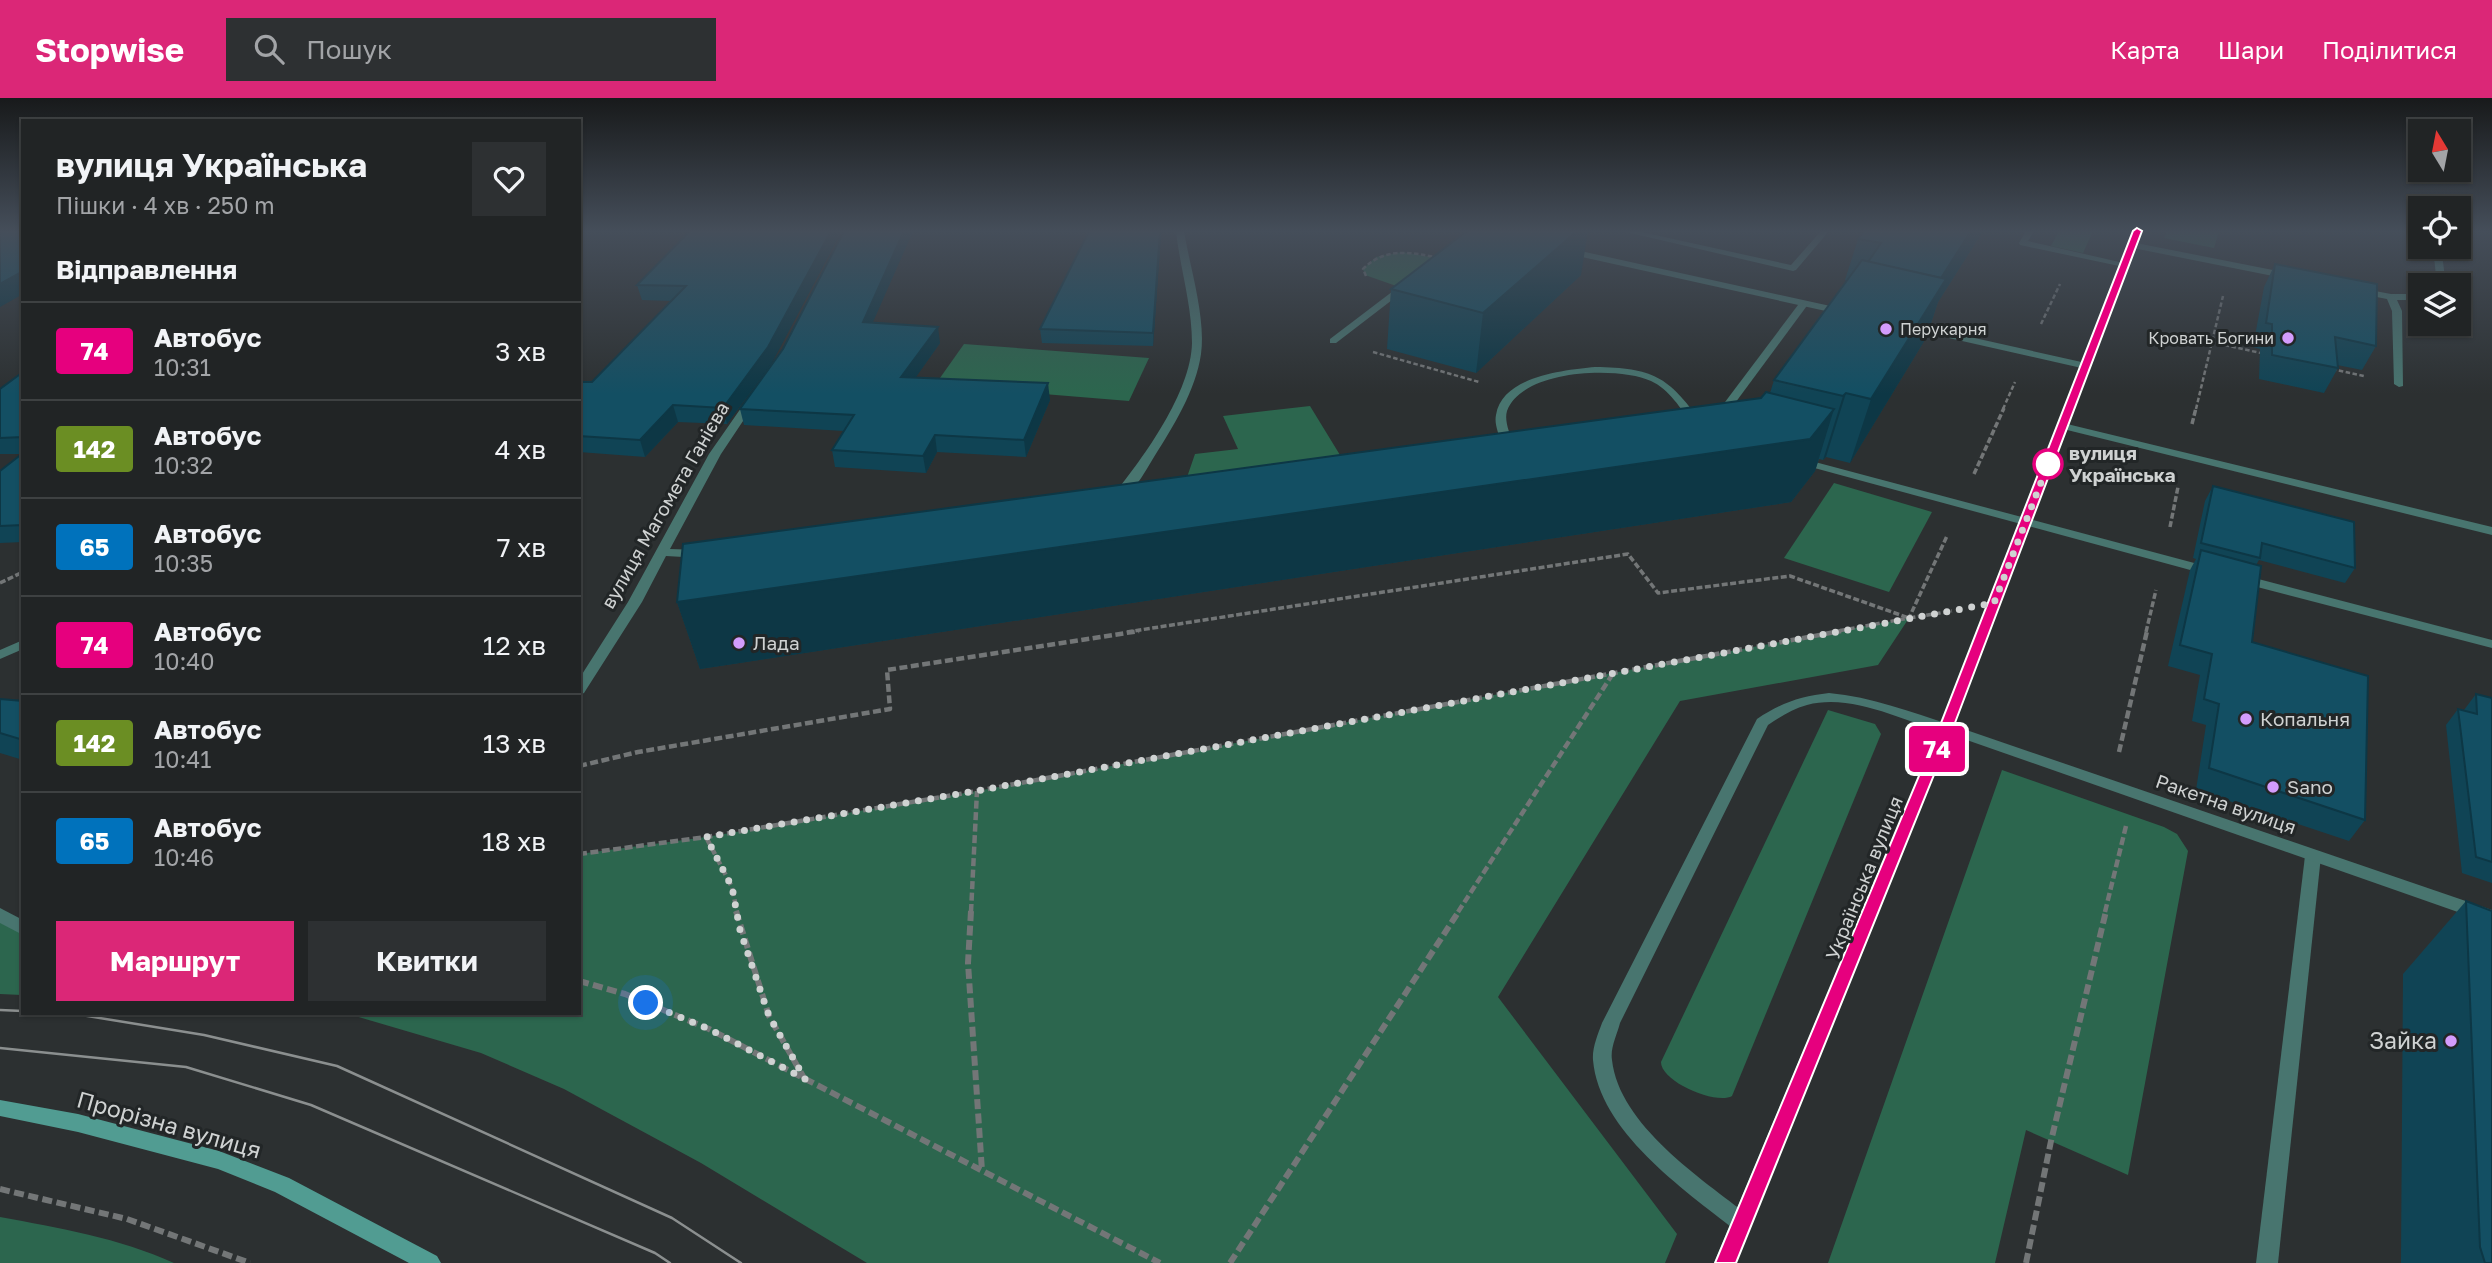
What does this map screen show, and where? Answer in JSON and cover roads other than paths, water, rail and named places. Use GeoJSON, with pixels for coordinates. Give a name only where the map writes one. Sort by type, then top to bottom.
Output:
{"type":"FeatureCollection","features":[{"type":"Feature","properties":{"kind":"main road","name":"Українська вулиця"},"geometry":{"type":"LineString","coordinates":[[1725,1263],[1946,728],[2116,285]]}},
{"type":"Feature","properties":{"kind":"main road","name":"Прорізна вулиця"},"geometry":{"type":"LineString","coordinates":[[0,1108],[78,1123],[219,1160],[282,1185],[430,1263]]}},
{"type":"Feature","properties":{"kind":"street"},"geometry":{"type":"LineString","coordinates":[[1113,500],[1140,482],[1196,355],[1187,285]]}},
{"type":"Feature","properties":{"kind":"street"},"geometry":{"type":"LineString","coordinates":[[1333,341],[1406,285]]}},
{"type":"Feature","properties":{"kind":"street"},"geometry":{"type":"LineString","coordinates":[[1724,285],[1856,315]]}},
{"type":"Feature","properties":{"kind":"street"},"geometry":{"type":"LineString","coordinates":[[2351,289],[2391,297],[2408,297]]}},
{"type":"Feature","properties":{"kind":"street"},"geometry":{"type":"LineString","coordinates":[[2391,297],[2397,310],[2399,384]]}},
{"type":"Feature","properties":{"kind":"street"},"geometry":{"type":"LineString","coordinates":[[1714,425],[1804,303]]}},
{"type":"Feature","properties":{"kind":"street"},"geometry":{"type":"LineString","coordinates":[[1896,324],[2086,366]]}},
{"type":"Feature","properties":{"kind":"street"},"geometry":{"type":"LineString","coordinates":[[1490,453],[1499,451],[1507,443],[1501,424],[1502,409],[1517,392],[1552,376],[1582,370],[1609,369],[1655,379],[1676,397],[1705,434]]}},
{"type":"Feature","properties":{"kind":"street","name":"вулиця Магомета Ганієва"},"geometry":{"type":"LineString","coordinates":[[581,687],[635,602],[715,454],[757,393]]}},
{"type":"Feature","properties":{"kind":"street"},"geometry":{"type":"LineString","coordinates":[[2063,426],[2492,531]]}},
{"type":"Feature","properties":{"kind":"street"},"geometry":{"type":"LineString","coordinates":[[1786,457],[2026,523],[2492,644]]}},
{"type":"Feature","properties":{"kind":"street"},"geometry":{"type":"LineString","coordinates":[[662,552],[713,554]]}},
{"type":"Feature","properties":{"kind":"street"},"geometry":{"type":"LineString","coordinates":[[0,655],[21,644]]}},
{"type":"Feature","properties":{"kind":"street","name":"Ракетна вулиця"},"geometry":{"type":"LineString","coordinates":[[1742,1223],[1651,1151],[1621,1108],[1608,1082],[1602,1058],[1611,1023],[1762,722],[1782,706],[1828,695],[1946,728],[2492,917]]}},
{"type":"Feature","properties":{"kind":"street"},"geometry":{"type":"LineString","coordinates":[[2267,1263],[2313,856]]}},
{"type":"Feature","properties":{"kind":"street"},"geometry":{"type":"LineString","coordinates":[[0,915],[21,927]]}},
{"type":"Feature","properties":{"kind":"tram line"},"geometry":{"type":"LineString","coordinates":[[0,1010],[21,1011]]}},
{"type":"Feature","properties":{"kind":"tram line"},"geometry":{"type":"LineString","coordinates":[[81,1015],[204,1035],[337,1066],[672,1218],[741,1263]]}},
{"type":"Feature","properties":{"kind":"tram line"},"geometry":{"type":"LineString","coordinates":[[0,1048],[186,1067],[311,1105],[655,1253],[670,1263]]}},
{"type":"Feature","properties":{"kind":"place","name":"Перукарня"},"geometry":{"type":"Point","coordinates":[1886,329]}},
{"type":"Feature","properties":{"kind":"place","name":"Кровать Богини"},"geometry":{"type":"Point","coordinates":[2288,338]}},
{"type":"Feature","properties":{"kind":"place","name":"вулиця Українська"},"geometry":{"type":"Point","coordinates":[2048,464]}},
{"type":"Feature","properties":{"kind":"place","name":"Лада"},"geometry":{"type":"Point","coordinates":[739,643]}},
{"type":"Feature","properties":{"kind":"place","name":"Копальня"},"geometry":{"type":"Point","coordinates":[2246,719]}},
{"type":"Feature","properties":{"kind":"place","name":"Sano"},"geometry":{"type":"Point","coordinates":[2273,787]}},
{"type":"Feature","properties":{"kind":"place","name":"Зайка"},"geometry":{"type":"Point","coordinates":[2451,1041]}}]}
